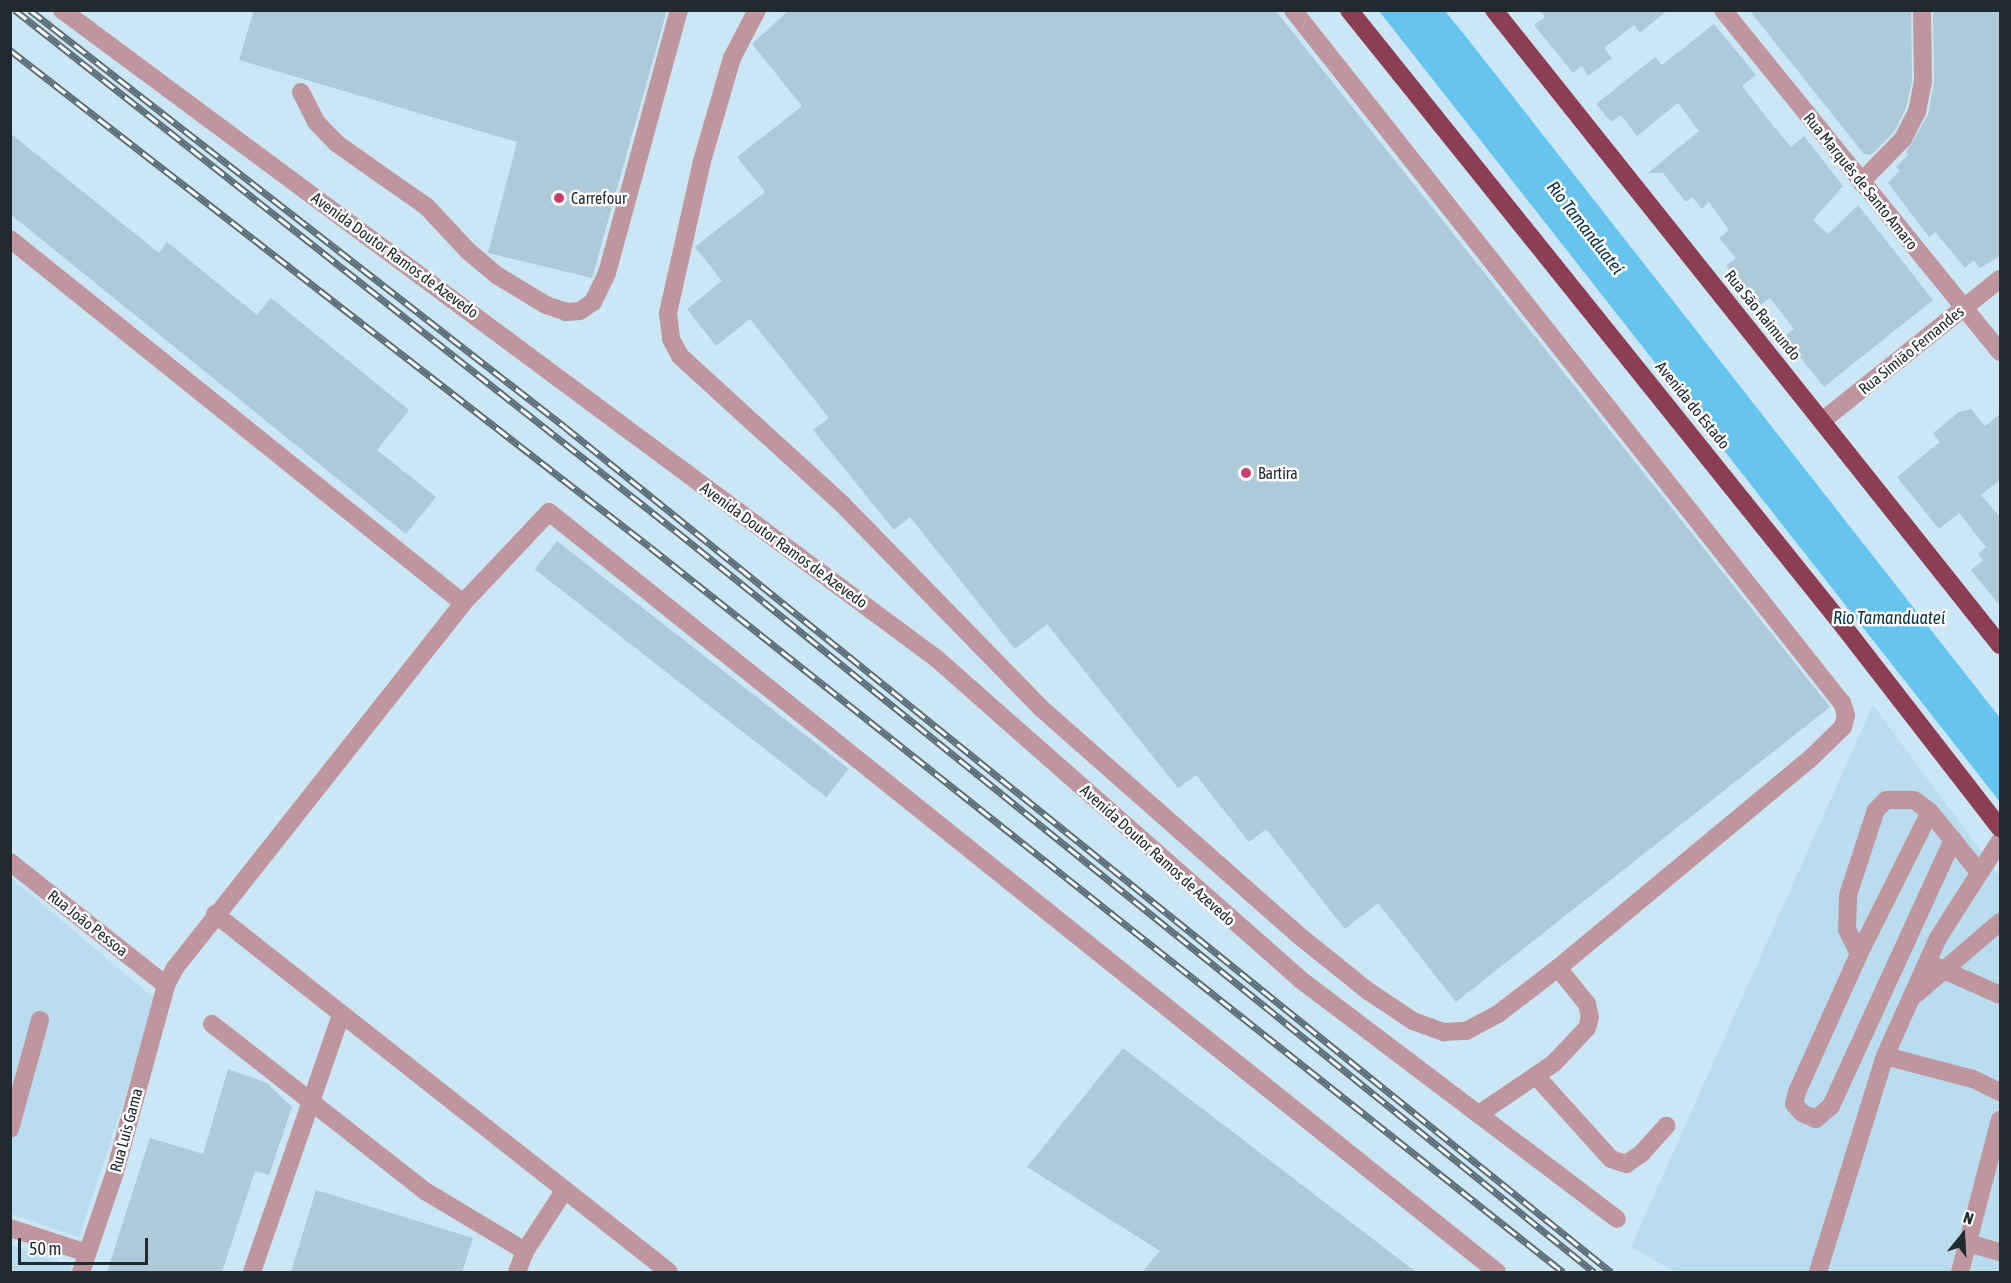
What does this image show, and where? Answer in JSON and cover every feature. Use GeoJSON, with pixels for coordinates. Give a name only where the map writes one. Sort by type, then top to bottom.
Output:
{"type":"FeatureCollection","features":[{"type":"Feature","properties":{"kind":"highway","name":"Avenida do Estado"},"geometry":{"type":"LineString","coordinates":[[1349,10],[1837,617],[2001,828]]}},
{"type":"Feature","properties":{"kind":"highway","name":"Rua São Raimundo"},"geometry":{"type":"LineString","coordinates":[[1494,10],[2001,645]]}},
{"type":"Feature","properties":{"kind":"street","name":"Avenida Doutor Ramos de Azevedo"},"geometry":{"type":"LineString","coordinates":[[62,10],[937,659],[1301,980],[1617,1219]]}},
{"type":"Feature","properties":{"kind":"street"},"geometry":{"type":"LineString","coordinates":[[301,92],[316,122],[336,143],[427,207],[468,251],[498,276],[546,305],[566,312],[580,311],[593,302],[607,273],[680,10]]}},
{"type":"Feature","properties":{"kind":"street"},"geometry":{"type":"LineString","coordinates":[[757,10],[732,58],[702,161],[668,313],[671,339],[680,356],[843,505],[1042,709],[1368,991],[1413,1021],[1444,1032],[1466,1031],[1498,1014],[1558,968],[1812,757],[1843,727],[1846,715],[1842,703],[1293,10]]}},
{"type":"Feature","properties":{"kind":"street","name":"Rua Marquês de Santo Amaro"},"geometry":{"type":"LineString","coordinates":[[1723,10],[2001,352]]}},
{"type":"Feature","properties":{"kind":"street"},"geometry":{"type":"LineString","coordinates":[[1861,182],[1903,139],[1917,112],[1923,81],[1923,10]]}},
{"type":"Feature","properties":{"kind":"street"},"geometry":{"type":"LineString","coordinates":[[10,238],[463,603]]}},
{"type":"Feature","properties":{"kind":"street","name":"Rua Simião Fernandes"},"geometry":{"type":"LineString","coordinates":[[1822,421],[2001,279]]}},
{"type":"Feature","properties":{"kind":"street","name":"Rua Luis Gama"},"geometry":{"type":"LineString","coordinates":[[81,1272],[115,1172],[166,985],[214,914],[463,603],[545,513],[553,513],[1497,1272]]}},
{"type":"Feature","properties":{"kind":"street"},"geometry":{"type":"LineString","coordinates":[[1859,954],[1847,929],[1848,895],[1876,810],[1886,800],[1901,798],[1914,800],[1930,812],[1979,872]]}},
{"type":"Feature","properties":{"kind":"street"},"geometry":{"type":"LineString","coordinates":[[1930,812],[1859,954],[1797,1092],[1794,1104],[1802,1113],[1816,1119],[1831,1106],[1953,840]]}},
{"type":"Feature","properties":{"kind":"street"},"geometry":{"type":"LineString","coordinates":[[1818,1272],[1885,1056],[1915,995],[1928,961],[1979,872],[2001,841]]}},
{"type":"Feature","properties":{"kind":"street","name":"Rua João Pessoa"},"geometry":{"type":"LineString","coordinates":[[10,862],[166,985]]}},
{"type":"Feature","properties":{"kind":"street"},"geometry":{"type":"LineString","coordinates":[[214,914],[669,1272]]}},
{"type":"Feature","properties":{"kind":"street"},"geometry":{"type":"LineString","coordinates":[[1915,995],[1945,973],[2001,922]]}},
{"type":"Feature","properties":{"kind":"street"},"geometry":{"type":"LineString","coordinates":[[1928,961],[1945,973],[2001,995]]}},
{"type":"Feature","properties":{"kind":"street"},"geometry":{"type":"LineString","coordinates":[[1479,1114],[1536,1076],[1582,1038],[1590,1017],[1587,1004],[1558,968]]}},
{"type":"Feature","properties":{"kind":"street"},"geometry":{"type":"LineString","coordinates":[[252,1272],[314,1103],[342,1014]]}},
{"type":"Feature","properties":{"kind":"street"},"geometry":{"type":"LineString","coordinates":[[10,1129],[40,1020]]}},
{"type":"Feature","properties":{"kind":"street"},"geometry":{"type":"LineString","coordinates":[[212,1024],[425,1191],[525,1251]]}},
{"type":"Feature","properties":{"kind":"street"},"geometry":{"type":"LineString","coordinates":[[1885,1056],[1973,1079],[2001,1092]]}},
{"type":"Feature","properties":{"kind":"street"},"geometry":{"type":"LineString","coordinates":[[1536,1076],[1611,1159],[1626,1164],[1641,1154],[1666,1126]]}},
{"type":"Feature","properties":{"kind":"street"},"geometry":{"type":"LineString","coordinates":[[1960,1272],[2001,1120]]}},
{"type":"Feature","properties":{"kind":"street"},"geometry":{"type":"LineString","coordinates":[[517,1272],[525,1251],[564,1191]]}},
{"type":"Feature","properties":{"kind":"street"},"geometry":{"type":"LineString","coordinates":[[10,1228],[87,1254]]}},
{"type":"Feature","properties":{"kind":"street"},"geometry":{"type":"LineString","coordinates":[[1968,1243],[2001,1252]]}},
{"type":"Feature","properties":{"kind":"shaded area"},"geometry":{"type":"Polygon","coordinates":[[[1873,705],[2000,877],[2000,1272],[1675,1272],[1631,1247],[1873,705]]]}},
{"type":"Feature","properties":{"kind":"shaded area"},"geometry":{"type":"Polygon","coordinates":[[[11,878],[157,1001],[79,1237],[11,1214],[11,878]]]}},
{"type":"Feature","properties":{"kind":"shaded area"},"geometry":{"type":"Polygon","coordinates":[[[11,1245],[72,1267],[70,1272],[11,1272],[11,1245]]]}},
{"type":"Feature","properties":{"kind":"water","name":"Rio Tamanduateí"},"geometry":{"type":"Polygon","coordinates":[[[1379,11],[1445,11],[1467,38],[2000,718],[2000,802],[1379,11]]]}},
{"type":"Feature","properties":{"kind":"building","name":"Carrefour"},"geometry":{"type":"Polygon","coordinates":[[[254,10],[667,10],[592,278],[488,253],[517,142],[239,60],[254,10]]]}},
{"type":"Feature","properties":{"kind":"building","name":"Bartira"},"geometry":{"type":"Polygon","coordinates":[[[789,10],[1275,10],[1830,707],[1456,1002],[1378,903],[1345,929],[1266,829],[1249,842],[1196,775],[1178,788],[1047,624],[1015,649],[910,517],[894,530],[813,430],[829,418],[750,319],[716,346],[687,309],[722,281],[695,247],[765,192],[737,157],[802,106],[752,44],[789,10]]]}},
{"type":"Feature","properties":{"kind":"building"},"geometry":{"type":"Polygon","coordinates":[[[1540,10],[1668,10],[1640,33],[1634,25],[1604,48],[1612,58],[1588,76],[1582,66],[1573,73],[1534,25],[1545,17],[1540,10]]]}},
{"type":"Feature","properties":{"kind":"building"},"geometry":{"type":"Polygon","coordinates":[[[1749,10],[1911,10],[1912,81],[1906,108],[1894,132],[1871,155],[1864,154],[1749,10]]]}},
{"type":"Feature","properties":{"kind":"building"},"geometry":{"type":"Polygon","coordinates":[[[1933,10],[2001,10],[2001,255],[1980,268],[1974,260],[1965,268],[1935,232],[1929,237],[1888,183],[1900,170],[1896,167],[1908,155],[1906,152],[1928,115],[1934,82],[1933,10]]]}},
{"type":"Feature","properties":{"kind":"building"},"geometry":{"type":"Polygon","coordinates":[[[1714,24],[1756,75],[1742,86],[1774,127],[1791,147],[1804,136],[1843,186],[1813,220],[1828,234],[1858,205],[1933,300],[1824,387],[1784,337],[1794,329],[1770,298],[1759,306],[1726,266],[1736,258],[1719,238],[1729,230],[1709,202],[1702,209],[1692,197],[1686,202],[1663,173],[1648,173],[1699,131],[1678,103],[1637,136],[1621,115],[1611,122],[1596,104],[1655,57],[1662,65],[1714,24]]]}},
{"type":"Feature","properties":{"kind":"building"},"geometry":{"type":"Polygon","coordinates":[[[10,133],[159,253],[167,242],[257,315],[271,298],[409,410],[377,450],[436,497],[406,534],[10,214],[10,133]]]}},
{"type":"Feature","properties":{"kind":"building"},"geometry":{"type":"Polygon","coordinates":[[[1971,409],[1985,426],[2001,413],[2001,479],[1981,495],[2001,518],[2001,607],[1971,570],[1983,560],[1978,554],[1986,547],[1959,513],[1939,529],[1897,477],[1940,442],[1933,433],[1959,412],[1971,409]]]}},
{"type":"Feature","properties":{"kind":"building"},"geometry":{"type":"Polygon","coordinates":[[[557,541],[849,769],[826,797],[535,569],[557,541]]]}},
{"type":"Feature","properties":{"kind":"building"},"geometry":{"type":"Polygon","coordinates":[[[1123,1048],[1416,1272],[1142,1272],[1160,1251],[1027,1167],[1123,1048]]]}},
{"type":"Feature","properties":{"kind":"building"},"geometry":{"type":"Polygon","coordinates":[[[228,1069],[267,1083],[292,1107],[269,1175],[255,1171],[222,1272],[107,1272],[150,1138],[203,1154],[228,1069]]]}},
{"type":"Feature","properties":{"kind":"building"},"geometry":{"type":"Polygon","coordinates":[[[316,1190],[473,1238],[462,1272],[291,1272],[316,1190]]]}},
{"type":"Feature","properties":{"kind":"railway"},"geometry":{"type":"LineString","coordinates":[[15,10],[676,531],[1594,1272]]}},
{"type":"Feature","properties":{"kind":"railway"},"geometry":{"type":"LineString","coordinates":[[30,10],[565,427],[1611,1272]]}},
{"type":"Feature","properties":{"kind":"railway"},"geometry":{"type":"LineString","coordinates":[[10,50],[650,547],[1563,1272]]}},
{"type":"Feature","properties":{"kind":"place","name":"Carrefour"},"geometry":{"type":"Point","coordinates":[559,198]}},
{"type":"Feature","properties":{"kind":"place","name":"Bartira"},"geometry":{"type":"Point","coordinates":[1246,473]}}]}
